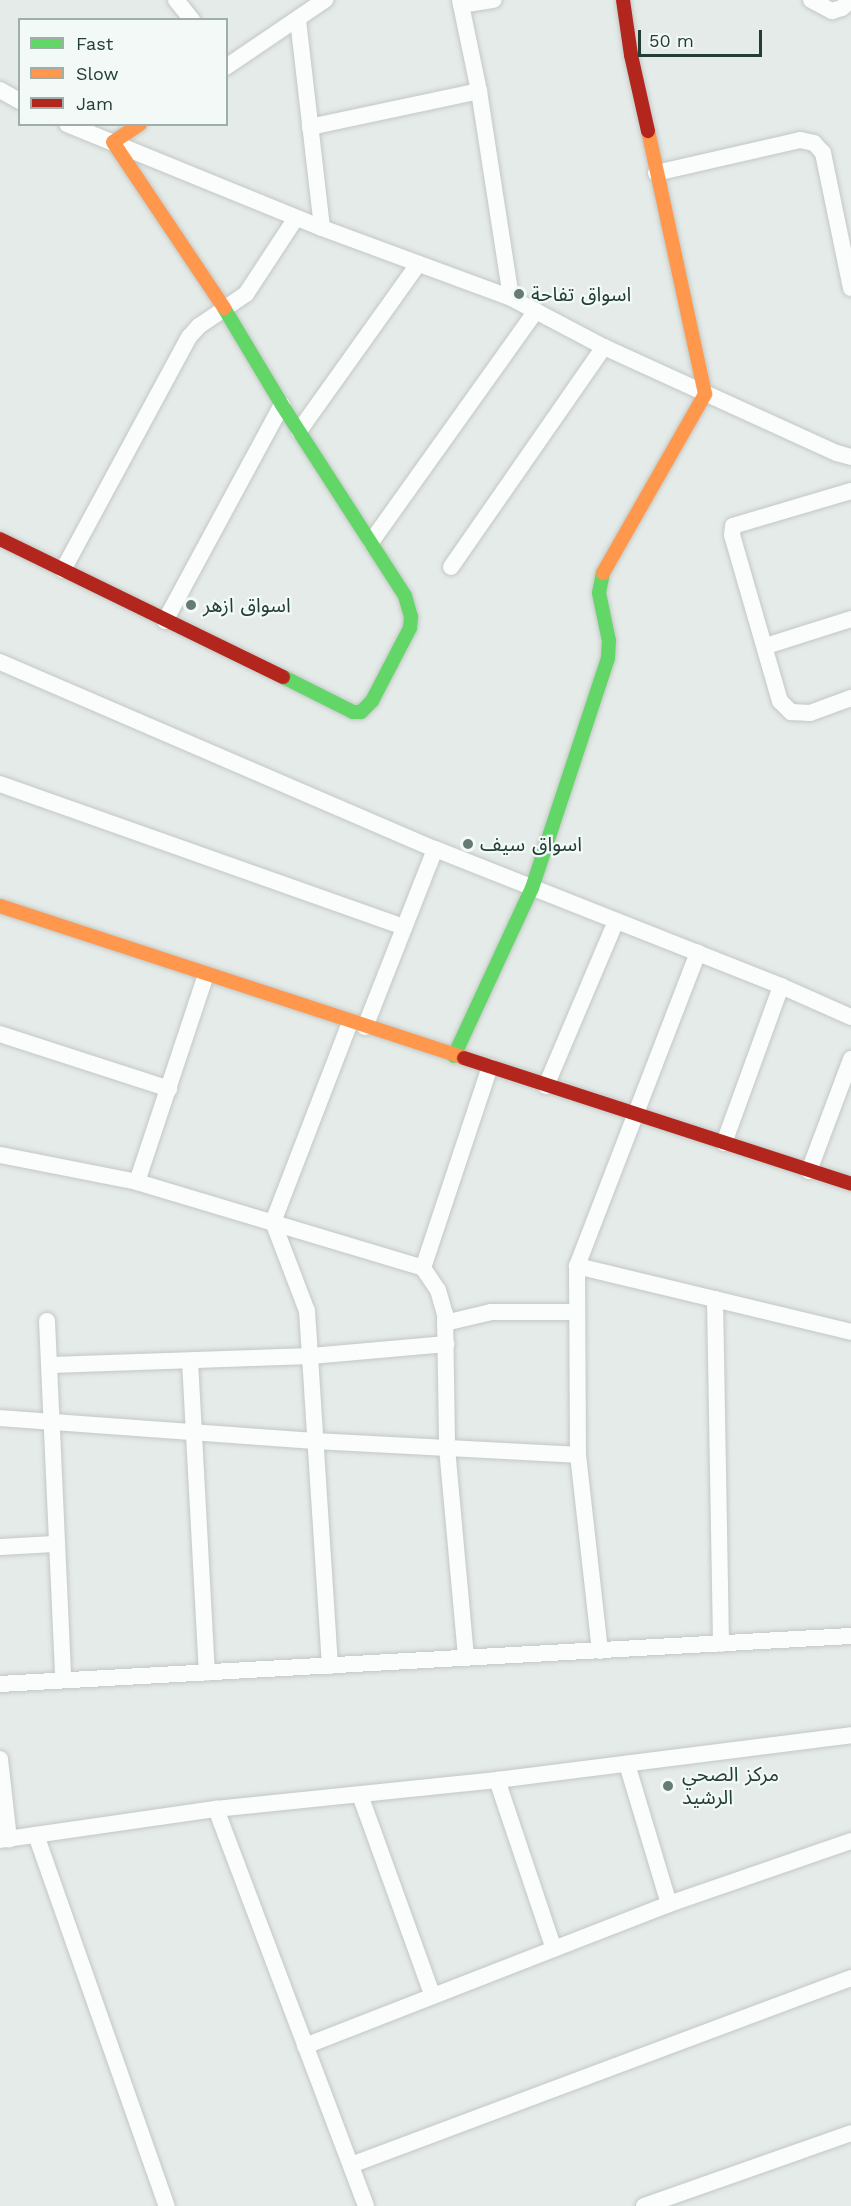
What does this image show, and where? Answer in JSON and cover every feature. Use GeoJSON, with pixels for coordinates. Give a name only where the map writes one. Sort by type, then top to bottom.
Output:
{"type":"FeatureCollection","features":[{"type":"Feature","properties":{"kind":"street"},"geometry":{"type":"LineString","coordinates":[[176,0],[190,18]]}},
{"type":"Feature","properties":{"kind":"street"},"geometry":{"type":"LineString","coordinates":[[228,64],[325,0]]}},
{"type":"Feature","properties":{"kind":"street"},"geometry":{"type":"LineString","coordinates":[[494,0],[461,2],[479,91],[511,298]]}},
{"type":"Feature","properties":{"kind":"street"},"geometry":{"type":"LineString","coordinates":[[454,1056],[532,888],[608,658],[609,641],[599,593],[600,578],[705,394],[631,55],[623,0]]}},
{"type":"Feature","properties":{"kind":"street"},"geometry":{"type":"LineString","coordinates":[[811,0],[832,11],[842,8],[850,0]]}},
{"type":"Feature","properties":{"kind":"street"},"geometry":{"type":"LineString","coordinates":[[298,20],[322,228]]}},
{"type":"Feature","properties":{"kind":"street"},"geometry":{"type":"LineString","coordinates":[[0,90],[18,100]]}},
{"type":"Feature","properties":{"kind":"street"},"geometry":{"type":"LineString","coordinates":[[310,127],[479,91]]}},
{"type":"Feature","properties":{"kind":"street"},"geometry":{"type":"LineString","coordinates":[[72,126],[296,218],[511,298],[604,347],[837,453],[851,457]]}},
{"type":"Feature","properties":{"kind":"street"},"geometry":{"type":"LineString","coordinates":[[113,142],[137,126]]}},
{"type":"Feature","properties":{"kind":"street"},"geometry":{"type":"LineString","coordinates":[[656,173],[801,140],[814,143],[823,153],[851,288]]}},
{"type":"Feature","properties":{"kind":"street"},"geometry":{"type":"LineString","coordinates":[[0,539],[346,710],[361,712],[372,701],[406,638],[411,617],[405,596],[282,405],[225,310],[113,142]]}},
{"type":"Feature","properties":{"kind":"street"},"geometry":{"type":"LineString","coordinates":[[63,570],[189,338],[199,326],[246,294],[296,218]]}},
{"type":"Feature","properties":{"kind":"street"},"geometry":{"type":"LineString","coordinates":[[299,431],[418,264]]}},
{"type":"Feature","properties":{"kind":"street"},"geometry":{"type":"LineString","coordinates":[[371,542],[536,311]]}},
{"type":"Feature","properties":{"kind":"street"},"geometry":{"type":"LineString","coordinates":[[451,567],[604,347]]}},
{"type":"Feature","properties":{"kind":"street"},"geometry":{"type":"LineString","coordinates":[[165,621],[282,405]]}},
{"type":"Feature","properties":{"kind":"street"},"geometry":{"type":"LineString","coordinates":[[851,491],[733,526],[732,535],[766,646],[780,701],[791,712],[810,712],[851,698]]}},
{"type":"Feature","properties":{"kind":"street"},"geometry":{"type":"LineString","coordinates":[[766,646],[851,619]]}},
{"type":"Feature","properties":{"kind":"street"},"geometry":{"type":"LineString","coordinates":[[0,662],[435,849],[781,986],[851,1017]]}},
{"type":"Feature","properties":{"kind":"street"},"geometry":{"type":"LineString","coordinates":[[0,784],[404,927]]}},
{"type":"Feature","properties":{"kind":"street"},"geometry":{"type":"LineString","coordinates":[[330,1666],[313,1441],[311,1356],[307,1311],[273,1222],[357,1024],[404,927],[435,849]]}},
{"type":"Feature","properties":{"kind":"street"},"geometry":{"type":"LineString","coordinates":[[0,906],[851,1184]]}},
{"type":"Feature","properties":{"kind":"street"},"geometry":{"type":"LineString","coordinates":[[546,1086],[616,921]]}},
{"type":"Feature","properties":{"kind":"street"},"geometry":{"type":"LineString","coordinates":[[600,1651],[578,1455],[576,1266],[637,1115],[698,953]]}},
{"type":"Feature","properties":{"kind":"street"},"geometry":{"type":"LineString","coordinates":[[137,1182],[206,975]]}},
{"type":"Feature","properties":{"kind":"street"},"geometry":{"type":"LineString","coordinates":[[724,1143],[781,986]]}},
{"type":"Feature","properties":{"kind":"street"},"geometry":{"type":"LineString","coordinates":[[0,1034],[169,1089]]}},
{"type":"Feature","properties":{"kind":"street"},"geometry":{"type":"LineString","coordinates":[[809,1171],[851,1059]]}},
{"type":"Feature","properties":{"kind":"street"},"geometry":{"type":"LineString","coordinates":[[423,1268],[490,1067]]}},
{"type":"Feature","properties":{"kind":"street"},"geometry":{"type":"LineString","coordinates":[[0,1155],[137,1182],[423,1268],[438,1290],[446,1323],[447,1448],[466,1658]]}},
{"type":"Feature","properties":{"kind":"street"},"geometry":{"type":"LineString","coordinates":[[576,1266],[851,1332]]}},
{"type":"Feature","properties":{"kind":"street"},"geometry":{"type":"LineString","coordinates":[[716,1299],[721,1644]]}},
{"type":"Feature","properties":{"kind":"street"},"geometry":{"type":"LineString","coordinates":[[446,1323],[491,1312],[577,1312]]}},
{"type":"Feature","properties":{"kind":"street"},"geometry":{"type":"LineString","coordinates":[[47,1321],[51,1365],[55,1544],[63,1680]]}},
{"type":"Feature","properties":{"kind":"street"},"geometry":{"type":"LineString","coordinates":[[51,1365],[311,1356],[446,1344]]}},
{"type":"Feature","properties":{"kind":"street"},"geometry":{"type":"LineString","coordinates":[[190,1361],[207,1672]]}},
{"type":"Feature","properties":{"kind":"street"},"geometry":{"type":"LineString","coordinates":[[0,1418],[195,1430],[313,1441],[578,1455]]}},
{"type":"Feature","properties":{"kind":"street"},"geometry":{"type":"LineString","coordinates":[[0,1547],[55,1544]]}},
{"type":"Feature","properties":{"kind":"street"},"geometry":{"type":"LineString","coordinates":[[0,1684],[851,1636]]}},
{"type":"Feature","properties":{"kind":"street"},"geometry":{"type":"LineString","coordinates":[[0,1759],[4,1839],[216,1809],[497,1780],[851,1736]]}},
{"type":"Feature","properties":{"kind":"street"},"geometry":{"type":"LineString","coordinates":[[627,1764],[669,1904]]}},
{"type":"Feature","properties":{"kind":"street"},"geometry":{"type":"LineString","coordinates":[[497,1780],[554,1949]]}},
{"type":"Feature","properties":{"kind":"street"},"geometry":{"type":"LineString","coordinates":[[360,1795],[432,1994]]}},
{"type":"Feature","properties":{"kind":"street"},"geometry":{"type":"LineString","coordinates":[[216,1809],[366,2206]]}},
{"type":"Feature","properties":{"kind":"street"},"geometry":{"type":"LineString","coordinates":[[36,1835],[167,2206]]}},
{"type":"Feature","properties":{"kind":"street"},"geometry":{"type":"LineString","coordinates":[[305,2046],[432,1994],[669,1904],[851,1841]]}},
{"type":"Feature","properties":{"kind":"street"},"geometry":{"type":"LineString","coordinates":[[351,2165],[851,1978]]}},
{"type":"Feature","properties":{"kind":"street"},"geometry":{"type":"LineString","coordinates":[[644,2206],[851,2133]]}},
{"type":"Feature","properties":{"kind":"traffic: fast"},"geometry":{"type":"LineString","coordinates":[[224,308],[282,405],[405,596],[411,617],[410,628],[372,701],[361,712],[353,712],[283,677]]}},
{"type":"Feature","properties":{"kind":"traffic: fast"},"geometry":{"type":"LineString","coordinates":[[454,1056],[532,888],[608,658],[609,641],[599,593],[603,573]]}},
{"type":"Feature","properties":{"kind":"traffic: slow"},"geometry":{"type":"LineString","coordinates":[[137,126],[113,142],[224,308]]}},
{"type":"Feature","properties":{"kind":"traffic: slow"},"geometry":{"type":"LineString","coordinates":[[603,573],[705,394],[648,131]]}},
{"type":"Feature","properties":{"kind":"traffic: slow"},"geometry":{"type":"LineString","coordinates":[[0,906],[464,1058]]}},
{"type":"Feature","properties":{"kind":"traffic: jam"},"geometry":{"type":"LineString","coordinates":[[623,0],[631,55],[648,131]]}},
{"type":"Feature","properties":{"kind":"traffic: jam"},"geometry":{"type":"LineString","coordinates":[[0,539],[283,677]]}},
{"type":"Feature","properties":{"kind":"traffic: jam"},"geometry":{"type":"LineString","coordinates":[[464,1058],[851,1184]]}},
{"type":"Feature","properties":{"kind":"place","name":"اسواق تفاحة"},"geometry":{"type":"Point","coordinates":[519,294]}},
{"type":"Feature","properties":{"kind":"place","name":"اسواق ازهر"},"geometry":{"type":"Point","coordinates":[191,605]}},
{"type":"Feature","properties":{"kind":"place","name":"اسواق سيف"},"geometry":{"type":"Point","coordinates":[468,844]}},
{"type":"Feature","properties":{"kind":"place","name":"مركز الصحي الرشيد"},"geometry":{"type":"Point","coordinates":[668,1786]}}]}
